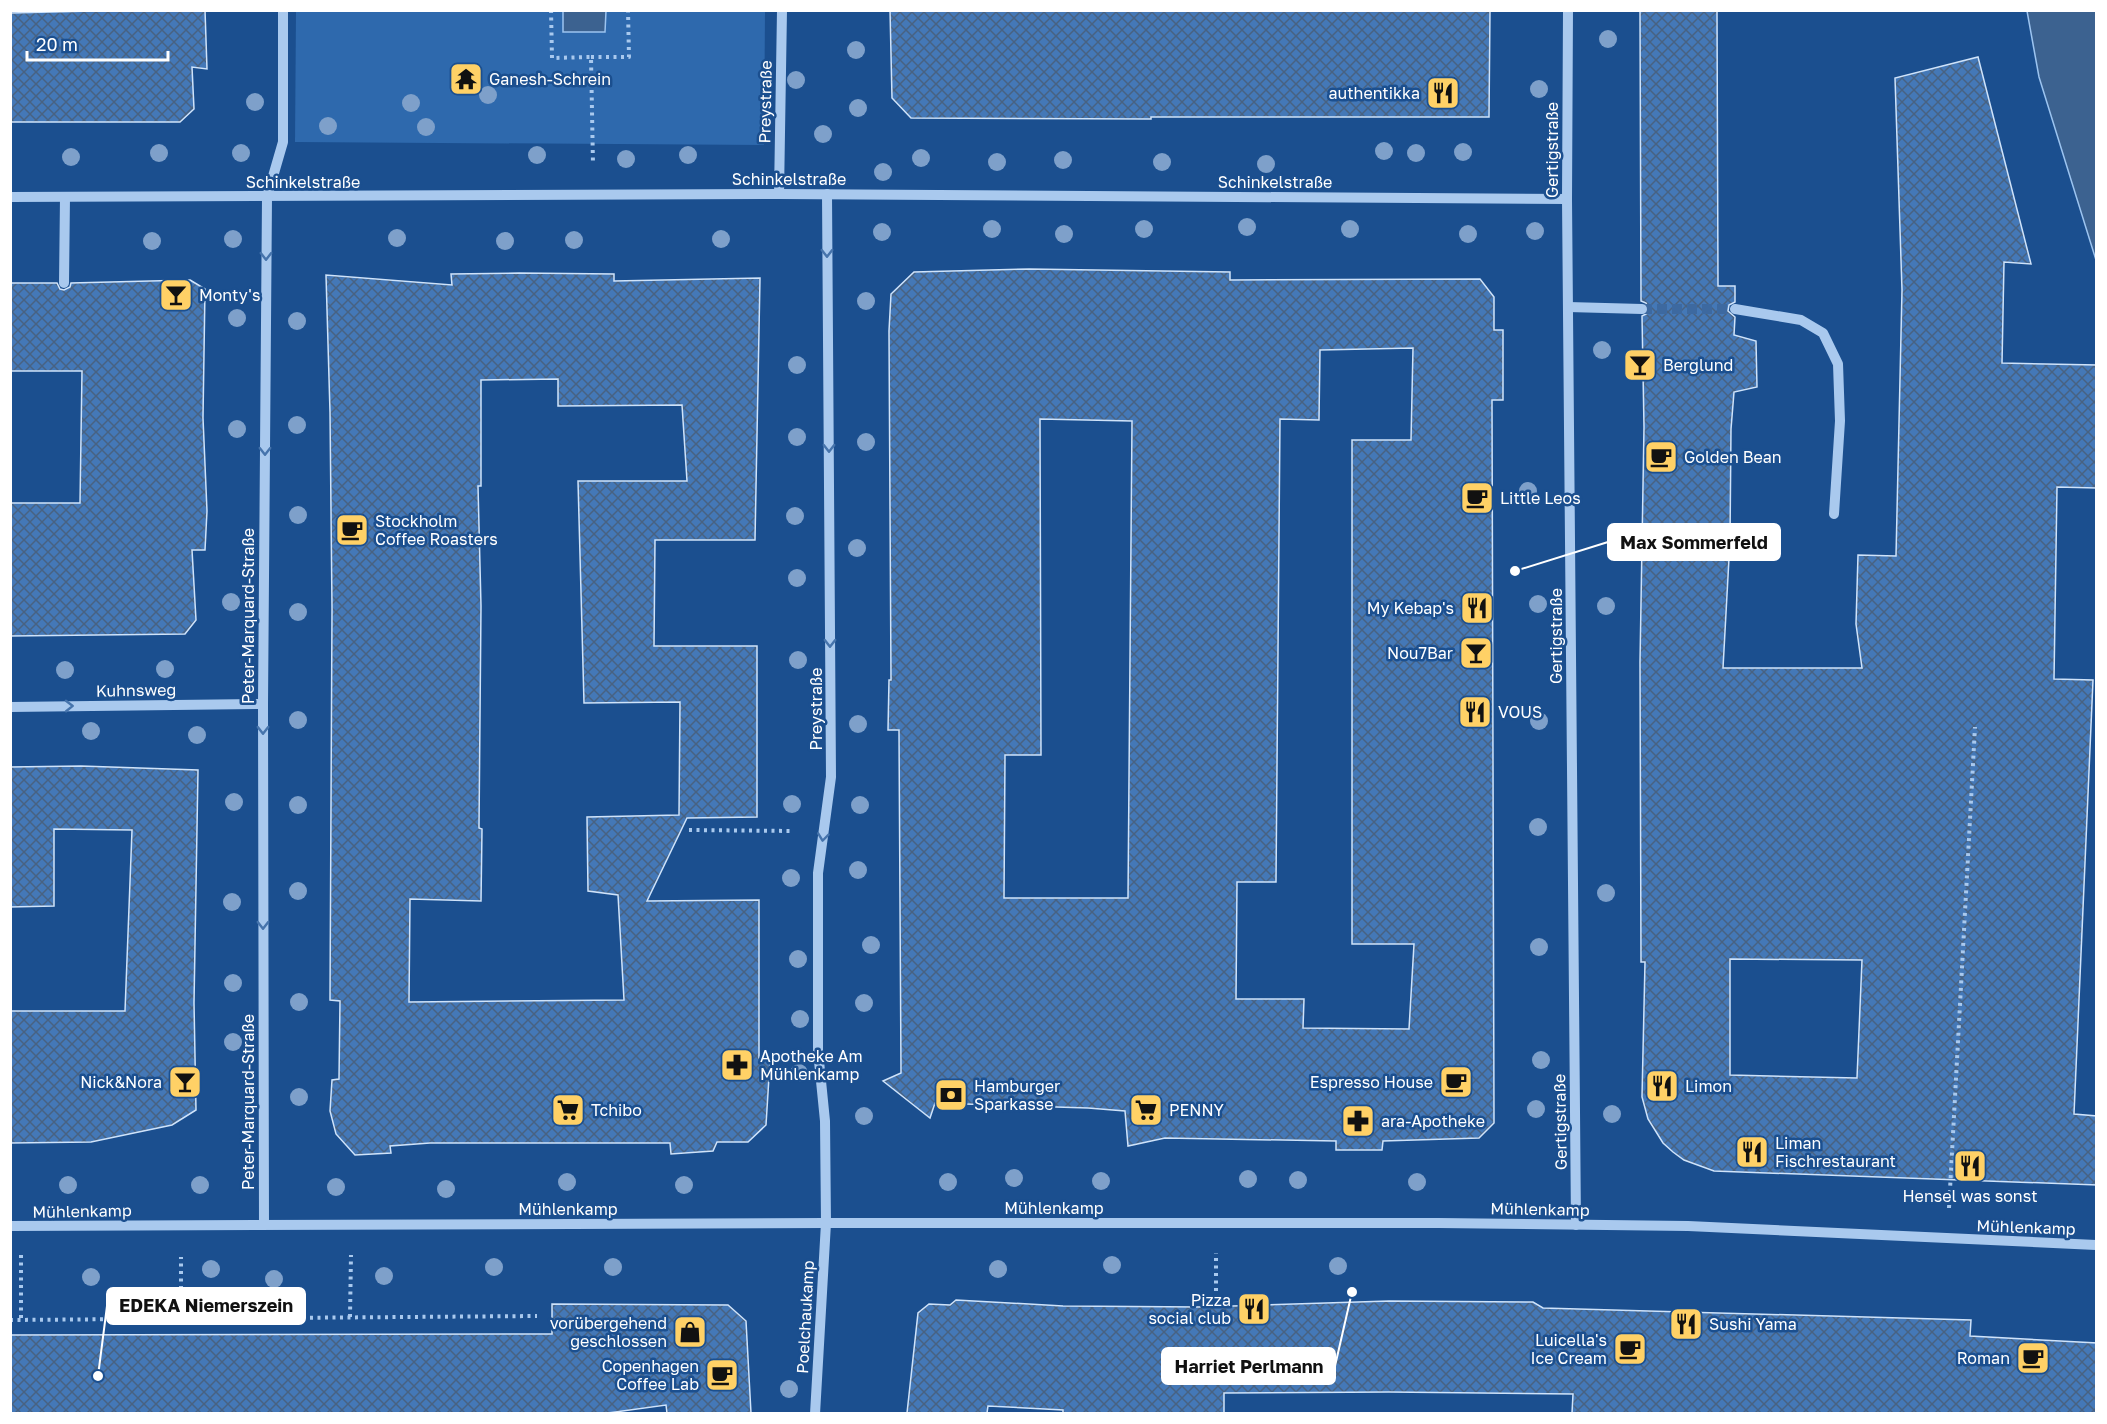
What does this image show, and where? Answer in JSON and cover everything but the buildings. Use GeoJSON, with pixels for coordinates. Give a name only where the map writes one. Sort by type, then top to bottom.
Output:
{"type":"FeatureCollection","features":[{"type":"Feature","properties":{"kind":"street","name":"Peter-Marquard-Straße"},"geometry":{"type":"LineString","coordinates":[[264,1225],[263,704],[267,197],[283,142],[283,10]]}},
{"type":"Feature","properties":{"kind":"street","name":"Preystraße"},"geometry":{"type":"LineString","coordinates":[[779,194],[782,10]]}},
{"type":"Feature","properties":{"kind":"street","name":"Gertigstraße"},"geometry":{"type":"LineString","coordinates":[[1568,10],[1567,199],[1576,1225]]}},
{"type":"Feature","properties":{"kind":"street","name":"Schinkelstraße"},"geometry":{"type":"LineString","coordinates":[[10,197],[827,194],[1567,199]]}},
{"type":"Feature","properties":{"kind":"street","name":"Preystraße"},"geometry":{"type":"LineString","coordinates":[[826,1223],[825,1121],[818,1051],[819,873],[831,777],[827,194]]}},
{"type":"Feature","properties":{"kind":"street"},"geometry":{"type":"LineString","coordinates":[[64,283],[65,197]]}},
{"type":"Feature","properties":{"kind":"street"},"geometry":{"type":"LineString","coordinates":[[1568,307],[1642,309]]}},
{"type":"Feature","properties":{"kind":"street"},"geometry":{"type":"LineString","coordinates":[[1735,309],[1801,320],[1822,333],[1838,364],[1840,421],[1834,513]]}},
{"type":"Feature","properties":{"kind":"street","name":"Kuhnsweg"},"geometry":{"type":"LineString","coordinates":[[10,707],[263,704]]}},
{"type":"Feature","properties":{"kind":"street","name":"Poelchaukamp"},"geometry":{"type":"LineString","coordinates":[[815,1413],[826,1223]]}},
{"type":"Feature","properties":{"kind":"street","name":"Mühlenkamp"},"geometry":{"type":"LineString","coordinates":[[10,1226],[1439,1223],[1688,1226],[2097,1245]]}},
{"type":"Feature","properties":{"kind":"path"},"geometry":{"type":"LineString","coordinates":[[551,10],[552,58],[629,57],[628,10]]}},
{"type":"Feature","properties":{"kind":"path"},"geometry":{"type":"LineString","coordinates":[[591,57],[594,195]]}},
{"type":"Feature","properties":{"kind":"path"},"geometry":{"type":"LineString","coordinates":[[1948,1239],[1975,727]]}},
{"type":"Feature","properties":{"kind":"path"},"geometry":{"type":"LineString","coordinates":[[689,830],[824,831]]}},
{"type":"Feature","properties":{"kind":"path"},"geometry":{"type":"LineString","coordinates":[[1216,1223],[1216,1306]]}},
{"type":"Feature","properties":{"kind":"path"},"geometry":{"type":"LineString","coordinates":[[350,1317],[351,1277]]}},
{"type":"Feature","properties":{"kind":"path"},"geometry":{"type":"LineString","coordinates":[[181,1279],[181,1319]]}},
{"type":"Feature","properties":{"kind":"path"},"geometry":{"type":"LineString","coordinates":[[21,1280],[21,1320]]}},
{"type":"Feature","properties":{"kind":"path"},"geometry":{"type":"LineString","coordinates":[[10,1320],[537,1316]]}},
{"type":"Feature","properties":{"kind":"shaded area"},"geometry":{"type":"Polygon","coordinates":[[[296,11],[765,11],[764,145],[295,142],[296,11]]]}},
{"type":"Feature","properties":{"kind":"shaded area"},"geometry":{"type":"Polygon","coordinates":[[[563,11],[606,11],[605,32],[563,32],[563,11]]]}},
{"type":"Feature","properties":{"kind":"shaded area"},"geometry":{"type":"Polygon","coordinates":[[[2027,11],[2096,11],[2096,260],[2039,77],[2027,11]]]}},
{"type":"Feature","properties":{"kind":"tunnel"},"geometry":{"type":"LineString","coordinates":[[1642,309],[1735,309]]}},
{"type":"Feature","properties":{"kind":"place","name":"Ganesh-Schrein"},"geometry":{"type":"Point","coordinates":[466,79]}},
{"type":"Feature","properties":{"kind":"place","name":"authentikka"},"geometry":{"type":"Point","coordinates":[1443,93]}},
{"type":"Feature","properties":{"kind":"place","name":"Monty's"},"geometry":{"type":"Point","coordinates":[176,295]}},
{"type":"Feature","properties":{"kind":"place","name":"Berglund"},"geometry":{"type":"Point","coordinates":[1640,365]}},
{"type":"Feature","properties":{"kind":"place","name":"Golden Bean"},"geometry":{"type":"Point","coordinates":[1661,457]}},
{"type":"Feature","properties":{"kind":"place","name":"Little Leos"},"geometry":{"type":"Point","coordinates":[1477,498]}},
{"type":"Feature","properties":{"kind":"place","name":"Stockholm Coffee Roasters"},"geometry":{"type":"Point","coordinates":[352,530]}},
{"type":"Feature","properties":{"kind":"place","name":"Max Sommerfeld"},"geometry":{"type":"Point","coordinates":[1515,571]}},
{"type":"Feature","properties":{"kind":"place","name":"My Kebap's"},"geometry":{"type":"Point","coordinates":[1477,608]}},
{"type":"Feature","properties":{"kind":"place","name":"Nou7Bar"},"geometry":{"type":"Point","coordinates":[1476,653]}},
{"type":"Feature","properties":{"kind":"place","name":"VOUS"},"geometry":{"type":"Point","coordinates":[1475,712]}},
{"type":"Feature","properties":{"kind":"place","name":"Apotheke Am Mühlenkamp"},"geometry":{"type":"Point","coordinates":[737,1065]}},
{"type":"Feature","properties":{"kind":"place","name":"Nick&Nora"},"geometry":{"type":"Point","coordinates":[185,1082]}},
{"type":"Feature","properties":{"kind":"place","name":"Espresso House"},"geometry":{"type":"Point","coordinates":[1456,1082]}},
{"type":"Feature","properties":{"kind":"place","name":"Limon"},"geometry":{"type":"Point","coordinates":[1662,1086]}},
{"type":"Feature","properties":{"kind":"place","name":"Hamburger Sparkasse"},"geometry":{"type":"Point","coordinates":[951,1095]}},
{"type":"Feature","properties":{"kind":"place","name":"Tchibo"},"geometry":{"type":"Point","coordinates":[568,1110]}},
{"type":"Feature","properties":{"kind":"place","name":"PENNY"},"geometry":{"type":"Point","coordinates":[1146,1110]}},
{"type":"Feature","properties":{"kind":"place","name":"ara-Apotheke"},"geometry":{"type":"Point","coordinates":[1358,1121]}},
{"type":"Feature","properties":{"kind":"place","name":"Liman Fischrestaurant"},"geometry":{"type":"Point","coordinates":[1752,1152]}},
{"type":"Feature","properties":{"kind":"place","name":"Hensel was sonst"},"geometry":{"type":"Point","coordinates":[1970,1166]}},
{"type":"Feature","properties":{"kind":"place","name":"Harriet Perlmann"},"geometry":{"type":"Point","coordinates":[1352,1292]}},
{"type":"Feature","properties":{"kind":"place","name":"Pizza social club"},"geometry":{"type":"Point","coordinates":[1254,1309]}},
{"type":"Feature","properties":{"kind":"place","name":"Sushi Yama"},"geometry":{"type":"Point","coordinates":[1686,1324]}},
{"type":"Feature","properties":{"kind":"place","name":"vorübergehend geschlossen"},"geometry":{"type":"Point","coordinates":[690,1332]}},
{"type":"Feature","properties":{"kind":"place","name":"Luicella's Ice Cream"},"geometry":{"type":"Point","coordinates":[1630,1349]}},
{"type":"Feature","properties":{"kind":"place","name":"Roman"},"geometry":{"type":"Point","coordinates":[2033,1358]}},
{"type":"Feature","properties":{"kind":"place","name":"Copenhagen Coffee Lab"},"geometry":{"type":"Point","coordinates":[722,1375]}},
{"type":"Feature","properties":{"kind":"place","name":"EDEKA Niemerszein"},"geometry":{"type":"Point","coordinates":[98,1376]}}]}
